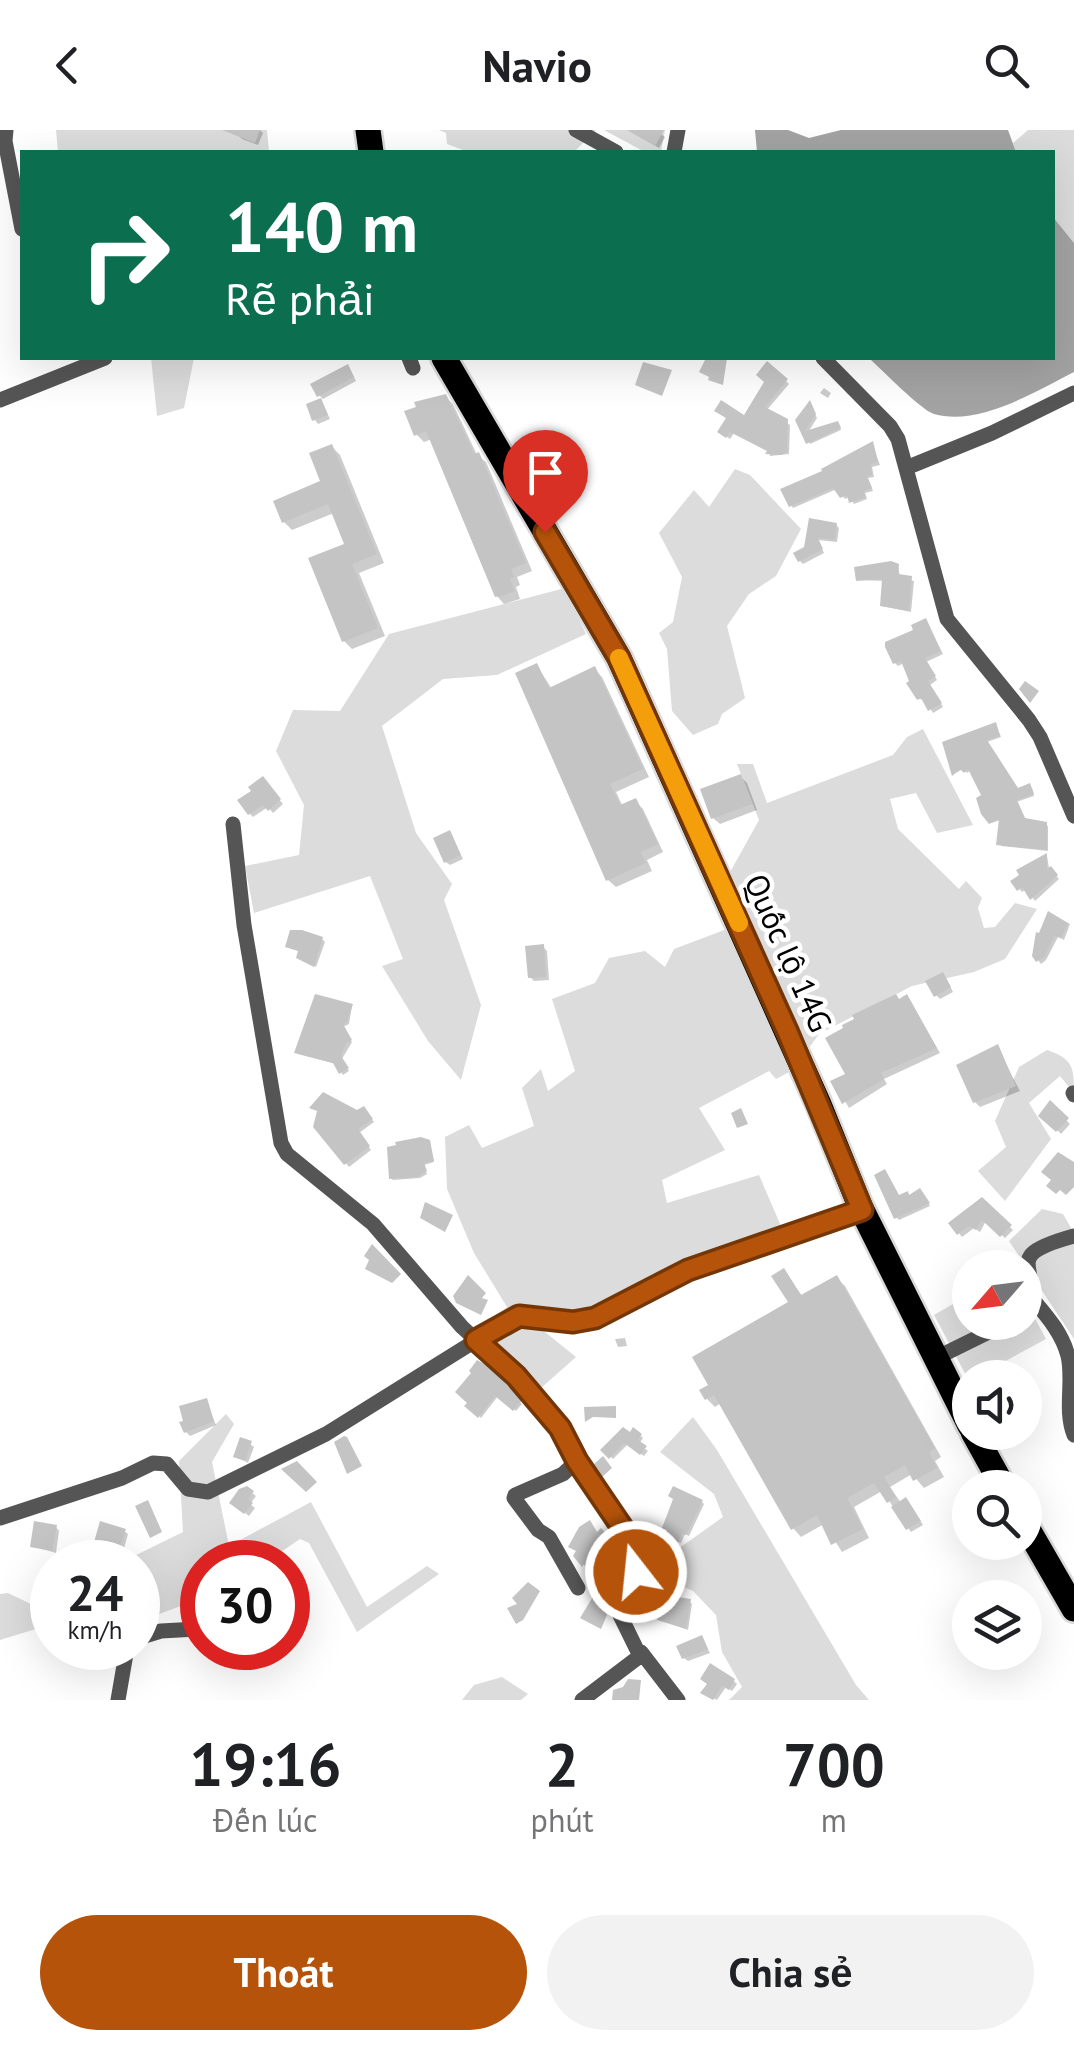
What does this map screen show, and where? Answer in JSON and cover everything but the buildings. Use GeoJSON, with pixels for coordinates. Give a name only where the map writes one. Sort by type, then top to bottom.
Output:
{"type":"FeatureCollection","features":[{"type":"Feature","properties":{"kind":"main road","name":"Quốc lộ 14G"},"geometry":{"type":"LineString","coordinates":[[445,360],[619,658],[810,1084],[862,1210],[952,1390]]}},
{"type":"Feature","properties":{"kind":"main road"},"geometry":{"type":"LineString","coordinates":[[1042,1553],[1074,1609]]}},
{"type":"Feature","properties":{"kind":"street"},"geometry":{"type":"LineString","coordinates":[[6,130],[20,219]]}},
{"type":"Feature","properties":{"kind":"street"},"geometry":{"type":"LineString","coordinates":[[576,130],[612,150]]}},
{"type":"Feature","properties":{"kind":"street"},"geometry":{"type":"LineString","coordinates":[[0,400],[100,360]]}},
{"type":"Feature","properties":{"kind":"street"},"geometry":{"type":"LineString","coordinates":[[824,360],[890,426],[898,439],[947,619],[1040,737],[1074,816]]}},
{"type":"Feature","properties":{"kind":"street"},"geometry":{"type":"LineString","coordinates":[[906,468],[992,433],[1074,393]]}},
{"type":"Feature","properties":{"kind":"street"},"geometry":{"type":"LineString","coordinates":[[233,824],[247,944],[282,1144],[297,1164],[373,1224],[560,1428],[577,1461],[636,1548],[640,1562],[636,1572],[621,1585],[614,1601],[641,1652],[678,1700]]}},
{"type":"Feature","properties":{"kind":"street"},"geometry":{"type":"LineString","coordinates":[[0,1518],[107,1484],[156,1462],[167,1464],[188,1490],[208,1492],[326,1434],[519,1316],[573,1322],[595,1318],[688,1270],[862,1210]]}},
{"type":"Feature","properties":{"kind":"street"},"geometry":{"type":"LineString","coordinates":[[1036,1250],[1074,1236]]}},
{"type":"Feature","properties":{"kind":"street"},"geometry":{"type":"LineString","coordinates":[[1042,1316],[1054,1326],[1068,1353],[1069,1411],[1074,1435]]}},
{"type":"Feature","properties":{"kind":"street"},"geometry":{"type":"LineString","coordinates":[[936,1358],[972,1340]]}},
{"type":"Feature","properties":{"kind":"street"},"geometry":{"type":"LineString","coordinates":[[577,1461],[562,1474],[515,1494],[514,1498],[538,1530],[549,1536],[578,1588]]}},
{"type":"Feature","properties":{"kind":"street"},"geometry":{"type":"LineString","coordinates":[[582,1700],[638,1660],[641,1652]]}},
{"type":"Feature","properties":{"kind":"street"},"geometry":{"type":"LineString","coordinates":[[118,1700],[123,1670]]}},
{"type":"Feature","properties":{"kind":"shaded area"},"geometry":{"type":"Polygon","coordinates":[[[56,130],[267,130],[269,150],[58,150],[56,130]]]}},
{"type":"Feature","properties":{"kind":"shaded area"},"geometry":{"type":"Polygon","coordinates":[[[439,130],[596,130],[576,150],[463,150],[447,144],[446,133],[439,130]]]}},
{"type":"Feature","properties":{"kind":"shaded area"},"geometry":{"type":"Polygon","coordinates":[[[604,130],[665,130],[661,150],[641,150],[604,130]]]}},
{"type":"Feature","properties":{"kind":"shaded area"},"geometry":{"type":"Polygon","coordinates":[[[755,130],[788,130],[809,138],[841,130],[1008,130],[1015,150],[757,150],[755,130]]]}},
{"type":"Feature","properties":{"kind":"shaded area"},"geometry":{"type":"Polygon","coordinates":[[[1028,130],[1074,130],[1074,243],[1055,219],[1055,150],[1015,150],[1013,143],[1028,130]]]}},
{"type":"Feature","properties":{"kind":"shaded area"},"geometry":{"type":"Polygon","coordinates":[[[1055,219],[1074,243],[1074,372],[1007,405],[970,416],[934,414],[871,360],[1055,360],[1055,219]]]}},
{"type":"Feature","properties":{"kind":"shaded area"},"geometry":{"type":"Polygon","coordinates":[[[151,360],[194,360],[184,408],[157,416],[151,360]]]}},
{"type":"Feature","properties":{"kind":"shaded area"},"geometry":{"type":"Polygon","coordinates":[[[735,469],[750,475],[801,529],[776,576],[749,594],[727,626],[745,698],[722,714],[718,724],[693,735],[672,711],[667,649],[659,633],[673,622],[682,577],[659,533],[694,490],[709,507],[735,469]]]}},
{"type":"Feature","properties":{"kind":"shaded area"},"geometry":{"type":"Polygon","coordinates":[[[565,588],[586,634],[497,675],[443,679],[382,726],[416,833],[452,884],[444,900],[481,1005],[461,1080],[428,1041],[382,966],[403,959],[370,876],[254,913],[245,866],[299,855],[304,805],[276,751],[293,710],[340,711],[389,634],[565,588]]]}},
{"type":"Feature","properties":{"kind":"shaded area"},"geometry":{"type":"Polygon","coordinates":[[[923,729],[973,825],[937,833],[916,793],[890,799],[898,829],[959,889],[966,881],[982,898],[978,908],[984,928],[995,927],[1015,903],[1037,909],[1005,959],[974,972],[912,986],[819,1034],[793,1070],[776,1079],[769,1071],[699,1108],[725,1150],[662,1180],[667,1203],[759,1175],[784,1233],[678,1270],[540,1328],[576,1357],[541,1388],[478,1330],[507,1307],[474,1253],[447,1189],[445,1137],[469,1125],[482,1148],[534,1126],[522,1088],[541,1069],[548,1091],[575,1071],[552,999],[595,983],[609,958],[645,951],[665,967],[674,949],[727,929],[729,874],[759,820],[737,764],[753,764],[767,803],[893,755],[907,737],[923,729]]]}},
{"type":"Feature","properties":{"kind":"shaded area"},"geometry":{"type":"Polygon","coordinates":[[[1047,1050],[1070,1065],[1074,1093],[1060,1076],[1029,1103],[1051,1139],[1005,1201],[978,1171],[1006,1147],[995,1121],[1019,1067],[1047,1050]]]}},
{"type":"Feature","properties":{"kind":"shaded area"},"geometry":{"type":"Polygon","coordinates":[[[1042,1209],[1063,1214],[1074,1233],[1074,1339],[1042,1291],[1042,1250],[1015,1250],[1009,1241],[1042,1209]]]}},
{"type":"Feature","properties":{"kind":"shaded area"},"geometry":{"type":"Polygon","coordinates":[[[952,1304],[952,1340],[1042,1340],[1042,1332],[1046,1339],[1008,1360],[958,1360],[934,1315],[952,1304]]]}},
{"type":"Feature","properties":{"kind":"shaded area"},"geometry":{"type":"Polygon","coordinates":[[[226,1414],[234,1424],[212,1462],[228,1540],[180,1540],[180,1606],[160,1614],[160,1543],[183,1532],[179,1461],[226,1414]]]}},
{"type":"Feature","properties":{"kind":"shaded area"},"geometry":{"type":"Polygon","coordinates":[[[693,1417],[717,1450],[856,1685],[869,1700],[729,1700],[742,1687],[722,1652],[716,1615],[693,1591],[647,1571],[723,1517],[714,1494],[660,1452],[693,1417]]]}},
{"type":"Feature","properties":{"kind":"shaded area"},"geometry":{"type":"Polygon","coordinates":[[[311,1502],[367,1607],[427,1566],[439,1574],[357,1632],[310,1540],[240,1540],[311,1502]]]}},
{"type":"Feature","properties":{"kind":"shaded area"},"geometry":{"type":"Polygon","coordinates":[[[8,1593],[30,1604],[30,1631],[0,1640],[0,1594],[8,1593]]]}},
{"type":"Feature","properties":{"kind":"shaded area"},"geometry":{"type":"Polygon","coordinates":[[[502,1677],[528,1694],[521,1700],[462,1700],[474,1685],[502,1677]]]}},
{"type":"Feature","properties":{"kind":"slow traffic"},"geometry":{"type":"LineString","coordinates":[[619,658],[739,923]]}},
{"type":"Feature","properties":{"kind":"route"},"geometry":{"type":"LineString","coordinates":[[545,532],[619,658],[788,1033],[862,1210],[688,1270],[595,1318],[573,1322],[519,1316],[476,1340],[516,1376],[560,1428],[577,1461],[636,1548],[640,1562],[636,1572]]}}]}
